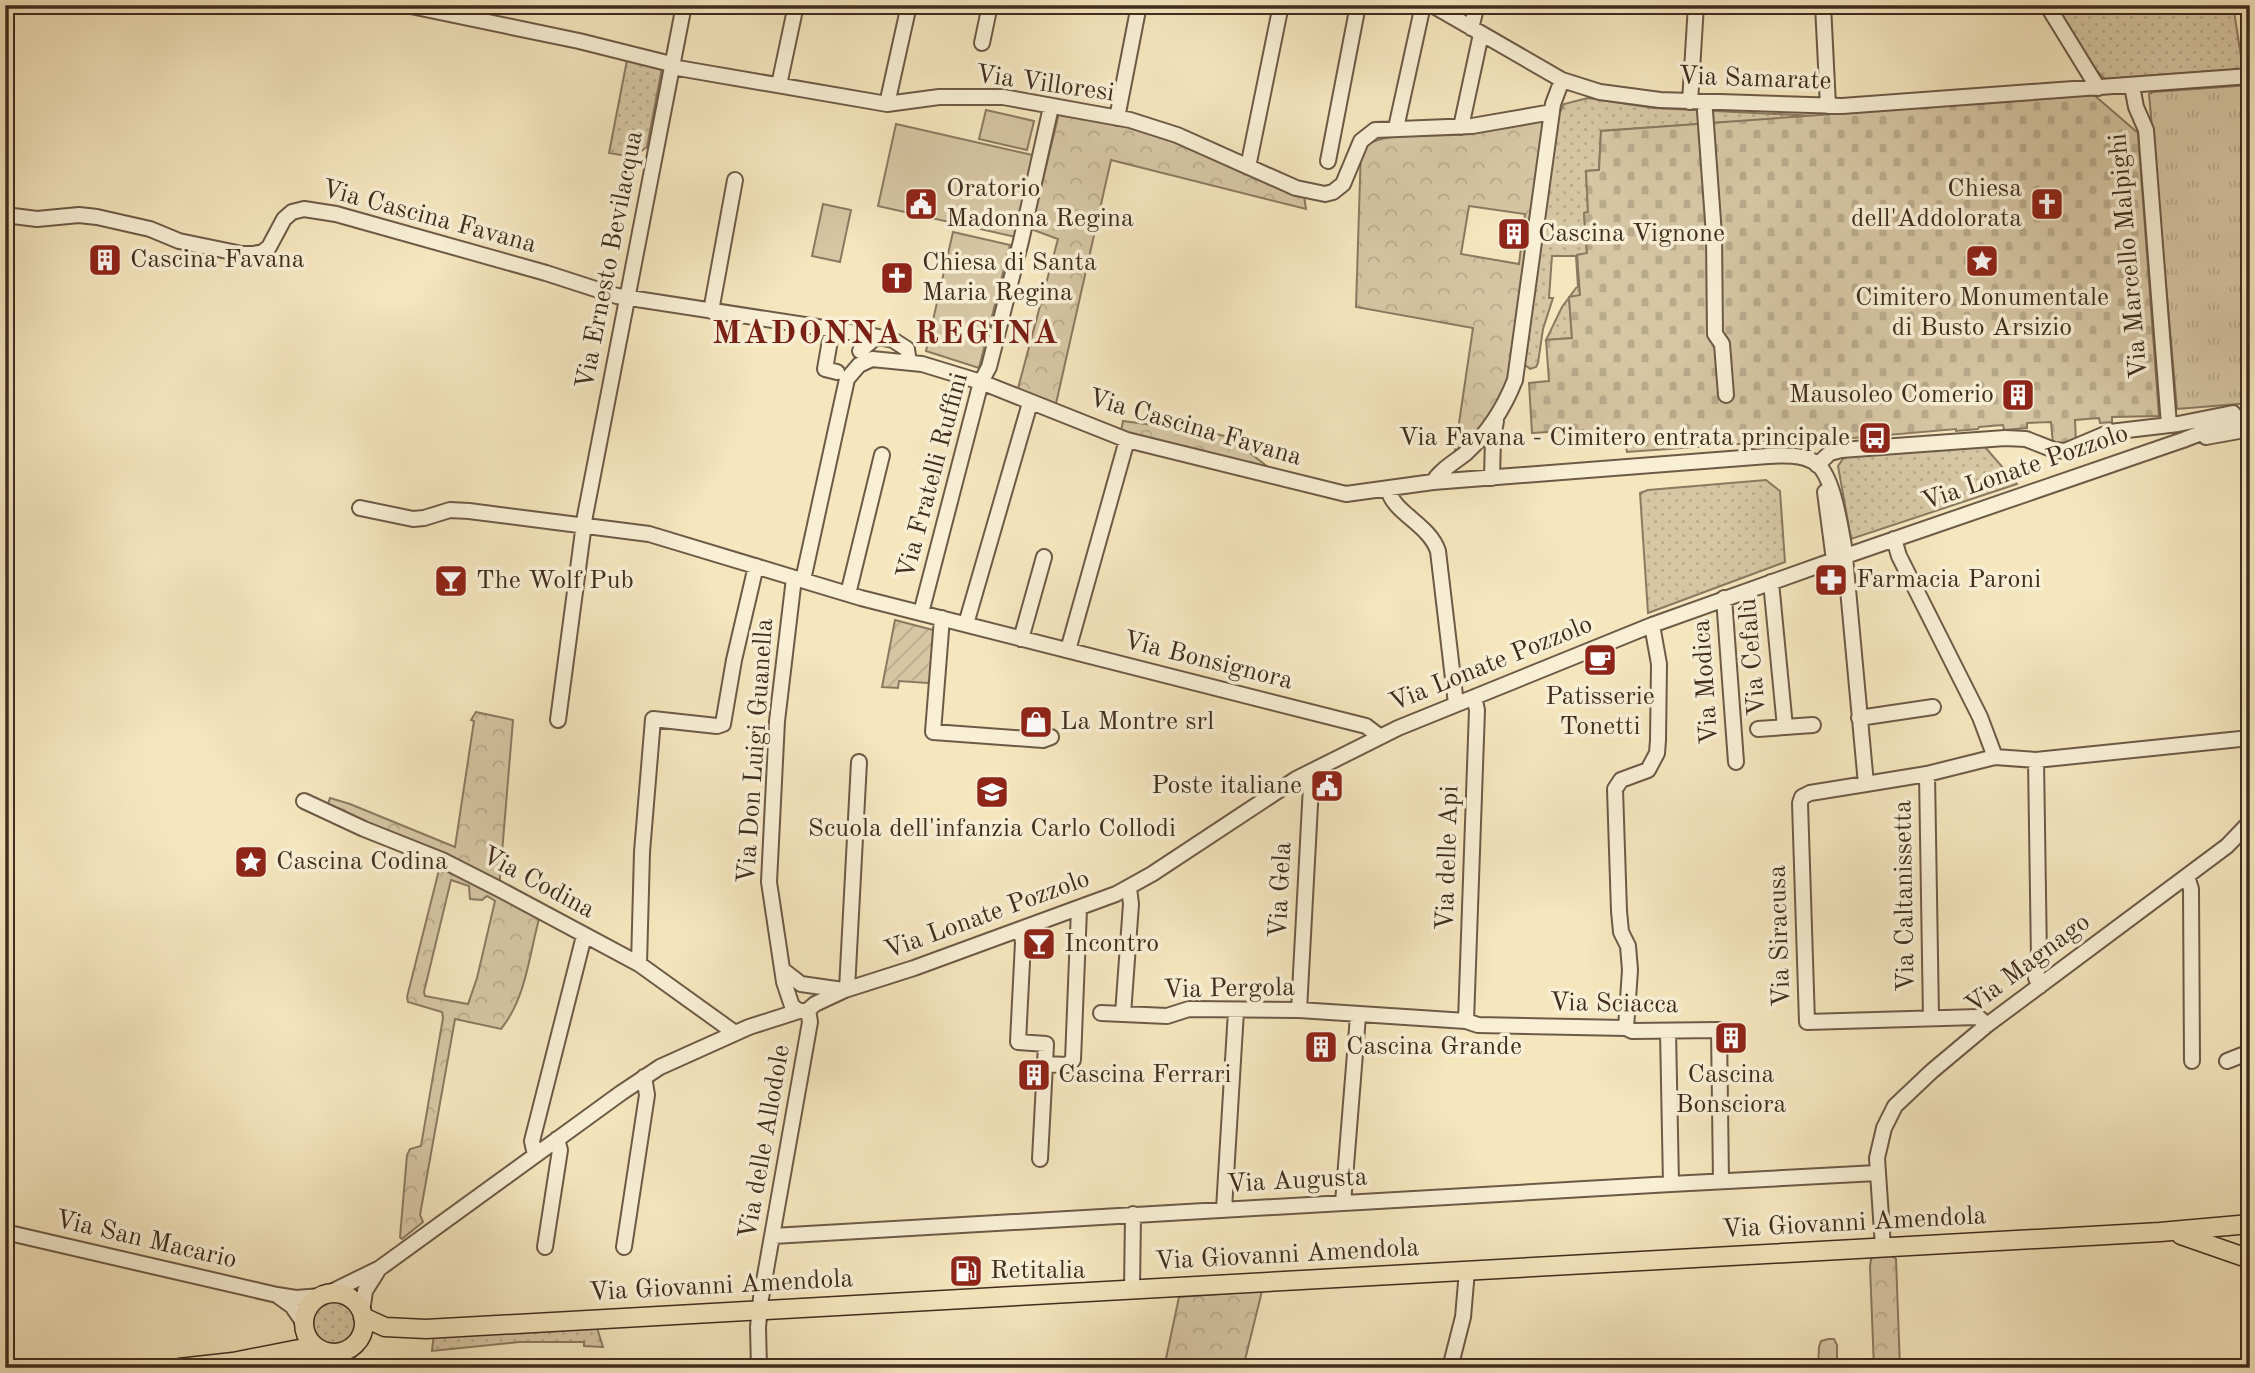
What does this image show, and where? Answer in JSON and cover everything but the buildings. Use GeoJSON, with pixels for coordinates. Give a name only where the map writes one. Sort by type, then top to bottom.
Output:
{"type":"FeatureCollection","features":[{"type":"Feature","properties":{"kind":"main road","name":"Via Giovanni Amendola"},"geometry":{"type":"LineString","coordinates":[[418,1329],[2160,1232],[2250,1224]]}},
{"type":"Feature","properties":{"kind":"main road","name":"Via Giovanni Amendola"},"geometry":{"type":"LineString","coordinates":[[2160,1232],[2192,1237],[2250,1259]]}},
{"type":"Feature","properties":{"kind":"main road"},"geometry":{"type":"LineString","coordinates":[[260,1357],[287,1342],[303,1324],[309,1306],[325,1295],[337,1293],[352,1299],[362,1315],[363,1331],[356,1343]]}},
{"type":"Feature","properties":{"kind":"main road"},"geometry":{"type":"LineString","coordinates":[[362,1315],[385,1327],[418,1329]]}},
{"type":"Feature","properties":{"kind":"main road"},"geometry":{"type":"LineString","coordinates":[[303,1324],[310,1342],[320,1350]]}},
{"type":"Feature","properties":{"kind":"main road"},"geometry":{"type":"LineString","coordinates":[[179,1368],[227,1363],[299,1349],[339,1353],[356,1343],[418,1329]]}},
{"type":"Feature","properties":{"kind":"street","name":"Via Villoresi"},"geometry":{"type":"LineString","coordinates":[[406,5],[579,41],[667,63],[672,67],[887,104],[939,97],[993,97],[1117,118],[1167,131],[1296,188],[1314,193],[1329,193],[1343,184],[1363,137],[1379,129],[1461,127],[1552,112]]}},
{"type":"Feature","properties":{"kind":"street","name":"Via Ernesto Bevilacqua"},"geometry":{"type":"LineString","coordinates":[[584,525],[684,5]]}},
{"type":"Feature","properties":{"kind":"street"},"geometry":{"type":"LineString","coordinates":[[779,85],[796,5]]}},
{"type":"Feature","properties":{"kind":"street"},"geometry":{"type":"LineString","coordinates":[[887,104],[909,5]]}},
{"type":"Feature","properties":{"kind":"street"},"geometry":{"type":"LineString","coordinates":[[982,44],[990,5]]}},
{"type":"Feature","properties":{"kind":"street"},"geometry":{"type":"LineString","coordinates":[[1117,118],[1139,5]]}},
{"type":"Feature","properties":{"kind":"street"},"geometry":{"type":"LineString","coordinates":[[1248,167],[1281,5]]}},
{"type":"Feature","properties":{"kind":"street"},"geometry":{"type":"LineString","coordinates":[[1328,161],[1358,5]]}},
{"type":"Feature","properties":{"kind":"street"},"geometry":{"type":"LineString","coordinates":[[1396,128],[1423,5]]}},
{"type":"Feature","properties":{"kind":"street","name":"Via Samarate"},"geometry":{"type":"LineString","coordinates":[[1432,5],[1562,80],[1607,93],[1690,102],[1828,106],[2250,76]]}},
{"type":"Feature","properties":{"kind":"street"},"geometry":{"type":"LineString","coordinates":[[1461,127],[1476,31],[1477,5]]}},
{"type":"Feature","properties":{"kind":"street"},"geometry":{"type":"LineString","coordinates":[[1690,102],[1696,5]]}},
{"type":"Feature","properties":{"kind":"street"},"geometry":{"type":"LineString","coordinates":[[1823,5],[1828,106]]}},
{"type":"Feature","properties":{"kind":"street"},"geometry":{"type":"LineString","coordinates":[[2047,5],[2098,88]]}},
{"type":"Feature","properties":{"kind":"street"},"geometry":{"type":"LineString","coordinates":[[1433,482],[1475,445],[1496,419],[1512,387],[1518,368],[1552,112],[1562,80]]}},
{"type":"Feature","properties":{"kind":"street","name":"Via Marcello Malpighi"},"geometry":{"type":"LineString","coordinates":[[2132,86],[2134,101],[2146,130],[2169,425]]}},
{"type":"Feature","properties":{"kind":"street","name":"Via Fratelli Ruffini"},"geometry":{"type":"LineString","coordinates":[[921,613],[981,382],[989,367],[1051,107]]}},
{"type":"Feature","properties":{"kind":"street"},"geometry":{"type":"LineString","coordinates":[[1705,111],[1714,235],[1715,334],[1722,344],[1726,395]]}},
{"type":"Feature","properties":{"kind":"street"},"geometry":{"type":"LineString","coordinates":[[711,311],[735,180]]}},
{"type":"Feature","properties":{"kind":"street","name":"Via Cascina Favana"},"geometry":{"type":"LineString","coordinates":[[5,215],[37,219],[97,216],[150,229],[179,241],[253,254],[264,252],[269,247],[288,214],[297,210],[317,210],[534,270],[617,296],[876,337],[899,343],[907,349],[908,356]]}},
{"type":"Feature","properties":{"kind":"street"},"geometry":{"type":"LineString","coordinates":[[826,328],[825,369],[842,378]]}},
{"type":"Feature","properties":{"kind":"street"},"geometry":{"type":"LineString","coordinates":[[860,351],[876,337]]}},
{"type":"Feature","properties":{"kind":"street","name":"Via Cascina Favana"},"geometry":{"type":"LineString","coordinates":[[842,378],[872,359],[907,361],[981,382],[1127,440],[1341,493],[1433,482],[1775,456],[1804,458],[1822,471]]}},
{"type":"Feature","properties":{"kind":"street","name":"Via Don Luigi Guanella"},"geometry":{"type":"LineString","coordinates":[[800,1004],[784,982],[770,895],[777,721],[799,579],[842,378]]}},
{"type":"Feature","properties":{"kind":"street"},"geometry":{"type":"LineString","coordinates":[[966,625],[1030,403]]}},
{"type":"Feature","properties":{"kind":"street"},"geometry":{"type":"LineString","coordinates":[[2250,412],[2110,432],[2065,451],[2049,449],[2026,439],[1993,438],[1839,451],[1830,453],[1822,471],[1827,515],[1840,558],[1866,784],[1927,774],[1995,757],[2036,760],[2250,738]]}},
{"type":"Feature","properties":{"kind":"street"},"geometry":{"type":"LineString","coordinates":[[2183,440],[2250,412]]}},
{"type":"Feature","properties":{"kind":"street"},"geometry":{"type":"LineString","coordinates":[[1492,478],[1496,419]]}},
{"type":"Feature","properties":{"kind":"street"},"geometry":{"type":"LineString","coordinates":[[2183,440],[2250,429]]}},
{"type":"Feature","properties":{"kind":"street"},"geometry":{"type":"LineString","coordinates":[[1068,650],[1127,440]]}},
{"type":"Feature","properties":{"kind":"street","name":"Via Lonate Pozzolo"},"geometry":{"type":"LineString","coordinates":[[735,1033],[800,1004],[1021,930],[1129,888],[1306,774],[1379,736],[1474,697],[1724,598],[2183,440]]}},
{"type":"Feature","properties":{"kind":"street"},"geometry":{"type":"LineString","coordinates":[[1493,445],[1502,461],[1523,475]]}},
{"type":"Feature","properties":{"kind":"street"},"geometry":{"type":"LineString","coordinates":[[848,594],[881,455]]}},
{"type":"Feature","properties":{"kind":"street"},"geometry":{"type":"LineString","coordinates":[[1388,489],[1390,498],[1429,534],[1438,551],[1457,704]]}},
{"type":"Feature","properties":{"kind":"street","name":"Via Bonsignora"},"geometry":{"type":"LineString","coordinates":[[360,508],[413,519],[459,510],[649,534],[848,594],[1366,726],[1379,736]]}},
{"type":"Feature","properties":{"kind":"street"},"geometry":{"type":"LineString","coordinates":[[558,720],[584,525]]}},
{"type":"Feature","properties":{"kind":"street"},"geometry":{"type":"LineString","coordinates":[[1894,539],[1899,556],[1980,717],[1995,757]]}},
{"type":"Feature","properties":{"kind":"street"},"geometry":{"type":"LineString","coordinates":[[1021,639],[1045,557]]}},
{"type":"Feature","properties":{"kind":"street"},"geometry":{"type":"LineString","coordinates":[[639,964],[642,852],[653,719],[717,726],[723,724],[736,648],[756,566]]}},
{"type":"Feature","properties":{"kind":"street","name":"Via Cefalù"},"geometry":{"type":"LineString","coordinates":[[1771,582],[1785,727]]}},
{"type":"Feature","properties":{"kind":"street","name":"Via Modica"},"geometry":{"type":"LineString","coordinates":[[1724,598],[1736,762]]}},
{"type":"Feature","properties":{"kind":"street"},"geometry":{"type":"LineString","coordinates":[[942,618],[933,732],[1043,740],[1051,737]]}},
{"type":"Feature","properties":{"kind":"street"},"geometry":{"type":"LineString","coordinates":[[1626,1028],[1630,970],[1628,946],[1621,932],[1619,911],[1615,789],[1621,780],[1648,770],[1658,748],[1659,664],[1652,625]]}},
{"type":"Feature","properties":{"kind":"street","name":"Via delle Api"},"geometry":{"type":"LineString","coordinates":[[1466,1021],[1475,800],[1477,710],[1474,697]]}},
{"type":"Feature","properties":{"kind":"street"},"geometry":{"type":"LineString","coordinates":[[1859,718],[1933,708]]}},
{"type":"Feature","properties":{"kind":"street","name":"Via Cefalù"},"geometry":{"type":"LineString","coordinates":[[1758,729],[1814,725]]}},
{"type":"Feature","properties":{"kind":"street"},"geometry":{"type":"LineString","coordinates":[[2036,760],[2039,959],[2036,978],[2045,981]]}},
{"type":"Feature","properties":{"kind":"street"},"geometry":{"type":"LineString","coordinates":[[783,970],[805,984],[815,991],[800,1004],[792,989],[805,984],[846,990],[859,762]]}},
{"type":"Feature","properties":{"kind":"street","name":"Via Gela"},"geometry":{"type":"LineString","coordinates":[[1299,1010],[1311,786],[1306,774]]}},
{"type":"Feature","properties":{"kind":"street","name":"Via Caltanissetta"},"geometry":{"type":"LineString","coordinates":[[1927,774],[1931,1018]]}},
{"type":"Feature","properties":{"kind":"street","name":"Via Siracusa"},"geometry":{"type":"LineString","coordinates":[[1866,784],[1810,793],[1802,797],[1800,803],[1807,1023],[1978,1017],[1987,1025]]}},
{"type":"Feature","properties":{"kind":"street","name":"Via Codina"},"geometry":{"type":"LineString","coordinates":[[304,801],[364,829],[452,864],[639,964],[735,1033]]}},
{"type":"Feature","properties":{"kind":"street","name":"Via Magnago"},"geometry":{"type":"LineString","coordinates":[[1883,1247],[1880,1184],[1877,1173],[1880,1142],[1886,1122],[1895,1107],[1932,1071],[1987,1025],[2227,846],[2250,822]]}},
{"type":"Feature","properties":{"kind":"street"},"geometry":{"type":"LineString","coordinates":[[2187,876],[2191,889],[2192,1061]]}},
{"type":"Feature","properties":{"kind":"street"},"geometry":{"type":"LineString","coordinates":[[1123,1013],[1131,904],[1129,888]]}},
{"type":"Feature","properties":{"kind":"street"},"geometry":{"type":"LineString","coordinates":[[1045,1064],[1067,1065],[1072,1062],[1079,909]]}},
{"type":"Feature","properties":{"kind":"street"},"geometry":{"type":"LineString","coordinates":[[1021,930],[1023,942],[1018,1042],[1045,1044],[1040,1159]]}},
{"type":"Feature","properties":{"kind":"street"},"geometry":{"type":"LineString","coordinates":[[535,1155],[532,1141],[584,936]]}},
{"type":"Feature","properties":{"kind":"street","name":"Via delle Allodole"},"geometry":{"type":"LineString","coordinates":[[759,1368],[760,1311],[810,1022],[800,1004]]}},
{"type":"Feature","properties":{"kind":"street","name":"Via Pergola"},"geometry":{"type":"LineString","coordinates":[[1101,1013],[1167,1016],[1189,1009],[1299,1010],[1358,1016]]}},
{"type":"Feature","properties":{"kind":"street"},"geometry":{"type":"LineString","coordinates":[[1224,1209],[1236,1011]]}},
{"type":"Feature","properties":{"kind":"street"},"geometry":{"type":"LineString","coordinates":[[1343,1203],[1358,1016]]}},
{"type":"Feature","properties":{"kind":"street","name":"Via Sciacca"},"geometry":{"type":"LineString","coordinates":[[1358,1016],[1466,1021],[1489,1025],[1626,1028],[1632,1031],[1719,1030],[1721,1181]]}},
{"type":"Feature","properties":{"kind":"street"},"geometry":{"type":"LineString","coordinates":[[1668,1031],[1671,1184],[1877,1173]]}},
{"type":"Feature","properties":{"kind":"street"},"geometry":{"type":"LineString","coordinates":[[325,1295],[380,1268],[644,1077],[681,1056],[735,1033]]}},
{"type":"Feature","properties":{"kind":"street"},"geometry":{"type":"LineString","coordinates":[[2227,1061],[2250,1052]]}},
{"type":"Feature","properties":{"kind":"street"},"geometry":{"type":"LineString","coordinates":[[624,1247],[647,1096],[644,1077]]}},
{"type":"Feature","properties":{"kind":"street"},"geometry":{"type":"LineString","coordinates":[[545,1247],[559,1150],[557,1139]]}},
{"type":"Feature","properties":{"kind":"street","name":"Via Augusta"},"geometry":{"type":"LineString","coordinates":[[774,1236],[1671,1184]]}},
{"type":"Feature","properties":{"kind":"street"},"geometry":{"type":"LineString","coordinates":[[1132,1290],[1133,1214]]}},
{"type":"Feature","properties":{"kind":"street","name":"Via San Macario"},"geometry":{"type":"LineString","coordinates":[[5,1232],[277,1295],[296,1298],[325,1295]]}},
{"type":"Feature","properties":{"kind":"street"},"geometry":{"type":"LineString","coordinates":[[362,1315],[367,1286],[380,1268]]}},
{"type":"Feature","properties":{"kind":"street"},"geometry":{"type":"LineString","coordinates":[[1450,1368],[1463,1317],[1467,1271]]}},
{"type":"Feature","properties":{"kind":"street"},"geometry":{"type":"LineString","coordinates":[[765,1282],[772,1295],[780,1302],[825,1308]]}},
{"type":"Feature","properties":{"kind":"street"},"geometry":{"type":"LineString","coordinates":[[277,1295],[292,1306],[303,1324]]}},
{"type":"Feature","properties":{"kind":"green space"},"geometry":{"type":"Polygon","coordinates":[[[2056,5],[2233,5],[2243,69],[2105,79],[2095,69],[2056,5]]]}},
{"type":"Feature","properties":{"kind":"green space"},"geometry":{"type":"Polygon","coordinates":[[[627,60],[662,68],[647,147],[633,157],[609,153],[627,60]]]}},
{"type":"Feature","properties":{"kind":"green space"},"geometry":{"type":"Polygon","coordinates":[[[2250,85],[2250,403],[2177,409],[2149,94],[2250,85]]]}},
{"type":"Feature","properties":{"kind":"green space"},"geometry":{"type":"Polygon","coordinates":[[[2094,95],[2138,133],[2159,416],[2112,417],[2112,422],[2100,423],[2099,418],[2075,420],[2076,442],[2053,444],[2051,422],[2027,423],[2027,428],[2004,430],[2003,425],[1830,440],[1829,437],[1823,437],[1822,443],[1782,446],[1781,441],[1627,452],[1625,442],[1585,445],[1583,430],[1532,433],[1529,383],[1549,381],[1546,340],[1572,338],[1569,297],[1580,295],[1577,255],[1587,253],[1584,213],[1588,212],[1586,171],[1599,170],[1601,131],[2094,95]]]}},
{"type":"Feature","properties":{"kind":"green space"},"geometry":{"type":"Polygon","coordinates":[[[1588,98],[1654,108],[1817,116],[1601,131],[1599,170],[1586,171],[1588,212],[1584,213],[1587,254],[1577,255],[1580,296],[1569,297],[1578,287],[1576,256],[1552,256],[1549,298],[1553,298],[1543,329],[1538,363],[1530,369],[1525,365],[1525,358],[1559,114],[1564,104],[1588,98]]]}},
{"type":"Feature","properties":{"kind":"green space"},"geometry":{"type":"Polygon","coordinates":[[[986,110],[1034,121],[1027,150],[979,139],[986,110]]]}},
{"type":"Feature","properties":{"kind":"green space"},"geometry":{"type":"Polygon","coordinates":[[[1059,113],[1107,120],[1184,144],[1304,196],[1306,209],[1111,160],[1055,408],[1017,392],[1058,239],[1031,229],[1059,113]]]}},
{"type":"Feature","properties":{"kind":"green space"},"geometry":{"type":"Polygon","coordinates":[[[1547,117],[1510,381],[1477,437],[1454,457],[1473,328],[1356,307],[1361,147],[1386,138],[1467,134],[1547,117]],[[1469,206],[1461,254],[1519,264],[1525,214],[1469,206]]]}},
{"type":"Feature","properties":{"kind":"green space"},"geometry":{"type":"Polygon","coordinates":[[[896,124],[1037,156],[1020,238],[878,206],[896,124]]]}},
{"type":"Feature","properties":{"kind":"green space"},"geometry":{"type":"Polygon","coordinates":[[[823,204],[851,210],[840,262],[812,256],[823,204]]]}},
{"type":"Feature","properties":{"kind":"green space"},"geometry":{"type":"Polygon","coordinates":[[[953,232],[1010,245],[979,368],[926,351],[953,232]]]}},
{"type":"Feature","properties":{"kind":"green space"},"geometry":{"type":"Polygon","coordinates":[[[1569,297],[1572,338],[1546,340],[1562,307],[1569,297]]]}},
{"type":"Feature","properties":{"kind":"green space"},"geometry":{"type":"Polygon","coordinates":[[[1123,421],[1229,437],[1276,473],[1121,431],[1123,421]]]}},
{"type":"Feature","properties":{"kind":"green space"},"geometry":{"type":"Polygon","coordinates":[[[1985,447],[2017,484],[1851,539],[1838,466],[1845,456],[1985,447]]]}},
{"type":"Feature","properties":{"kind":"green space"},"geometry":{"type":"Polygon","coordinates":[[[1766,480],[1780,491],[1785,562],[1648,613],[1640,493],[1648,490],[1766,480]]]}},
{"type":"Feature","properties":{"kind":"green space"},"geometry":{"type":"Polygon","coordinates":[[[895,620],[937,631],[934,679],[928,683],[899,681],[898,688],[882,687],[895,620]]]}},
{"type":"Feature","properties":{"kind":"green space"},"geometry":{"type":"Polygon","coordinates":[[[476,712],[513,720],[499,889],[325,812],[330,798],[455,847],[474,721],[471,720],[476,712]]]}},
{"type":"Feature","properties":{"kind":"green space"},"geometry":{"type":"Polygon","coordinates":[[[440,866],[539,919],[521,990],[501,1029],[455,1019],[420,1215],[423,1222],[402,1239],[400,1237],[407,1155],[410,1149],[421,1146],[443,1018],[442,1012],[408,1002],[407,997],[440,866]],[[451,880],[425,996],[468,1004],[477,978],[495,901],[487,896],[482,900],[470,899],[469,886],[451,880]]]}},
{"type":"Feature","properties":{"kind":"green space"},"geometry":{"type":"Polygon","coordinates":[[[1876,1256],[1892,1256],[1896,1259],[1900,1368],[1874,1368],[1870,1266],[1871,1259],[1876,1256]]]}},
{"type":"Feature","properties":{"kind":"green space"},"geometry":{"type":"Polygon","coordinates":[[[1262,1291],[1243,1368],[1164,1368],[1179,1297],[1262,1291]]]}},
{"type":"Feature","properties":{"kind":"green space"},"geometry":{"type":"Polygon","coordinates":[[[334,1299],[350,1306],[357,1322],[350,1338],[334,1345],[318,1338],[311,1322],[318,1306],[334,1299]]]}},
{"type":"Feature","properties":{"kind":"green space"},"geometry":{"type":"Polygon","coordinates":[[[596,1325],[603,1347],[584,1346],[584,1342],[519,1342],[432,1351],[434,1334],[596,1325]]]}},
{"type":"Feature","properties":{"kind":"green space"},"geometry":{"type":"Polygon","coordinates":[[[1834,1339],[1837,1345],[1837,1368],[1818,1368],[1821,1341],[1834,1339]]]}},
{"type":"Feature","properties":{"kind":"place","name":"Oratorio Madonna Regina"},"geometry":{"type":"Point","coordinates":[921,204]}},
{"type":"Feature","properties":{"kind":"place","name":"Chiesa dell'Addolorata"},"geometry":{"type":"Point","coordinates":[2047,204]}},
{"type":"Feature","properties":{"kind":"place","name":"Cascina Vignone"},"geometry":{"type":"Point","coordinates":[1514,234]}},
{"type":"Feature","properties":{"kind":"place","name":"Cascina Favana"},"geometry":{"type":"Point","coordinates":[105,260]}},
{"type":"Feature","properties":{"kind":"place","name":"Cimitero Monumentale di Busto Arsizio"},"geometry":{"type":"Point","coordinates":[1982,261]}},
{"type":"Feature","properties":{"kind":"place","name":"Chiesa di Santa Maria Regina"},"geometry":{"type":"Point","coordinates":[897,278]}},
{"type":"Feature","properties":{"kind":"place","name":"Mausoleo Comerio"},"geometry":{"type":"Point","coordinates":[2018,395]}},
{"type":"Feature","properties":{"kind":"place","name":"Via Favana - Cimitero entrata principale"},"geometry":{"type":"Point","coordinates":[1875,438]}},
{"type":"Feature","properties":{"kind":"place","name":"Farmacia Paroni"},"geometry":{"type":"Point","coordinates":[1831,580]}},
{"type":"Feature","properties":{"kind":"place","name":"The Wolf Pub"},"geometry":{"type":"Point","coordinates":[451,581]}},
{"type":"Feature","properties":{"kind":"place","name":"Patisserie Tonetti"},"geometry":{"type":"Point","coordinates":[1600,660]}},
{"type":"Feature","properties":{"kind":"place","name":"La Montre srl"},"geometry":{"type":"Point","coordinates":[1036,722]}},
{"type":"Feature","properties":{"kind":"place","name":"Poste italiane"},"geometry":{"type":"Point","coordinates":[1327,786]}},
{"type":"Feature","properties":{"kind":"place","name":"Scuola dell'infanzia Carlo Collodi"},"geometry":{"type":"Point","coordinates":[992,792]}},
{"type":"Feature","properties":{"kind":"place","name":"Cascina Codina"},"geometry":{"type":"Point","coordinates":[251,862]}},
{"type":"Feature","properties":{"kind":"place","name":"Incontro"},"geometry":{"type":"Point","coordinates":[1039,944]}},
{"type":"Feature","properties":{"kind":"place","name":"Cascina Bonsciora"},"geometry":{"type":"Point","coordinates":[1731,1038]}},
{"type":"Feature","properties":{"kind":"place","name":"Cascina Grande"},"geometry":{"type":"Point","coordinates":[1321,1047]}},
{"type":"Feature","properties":{"kind":"place","name":"Cascina Ferrari"},"geometry":{"type":"Point","coordinates":[1034,1075]}},
{"type":"Feature","properties":{"kind":"place","name":"Retitalia"},"geometry":{"type":"Point","coordinates":[966,1271]}},
{"type":"Feature","properties":{"kind":"district","name":"MADONNA REGINA"},"geometry":{"type":"Point","coordinates":[886,334]}}]}
